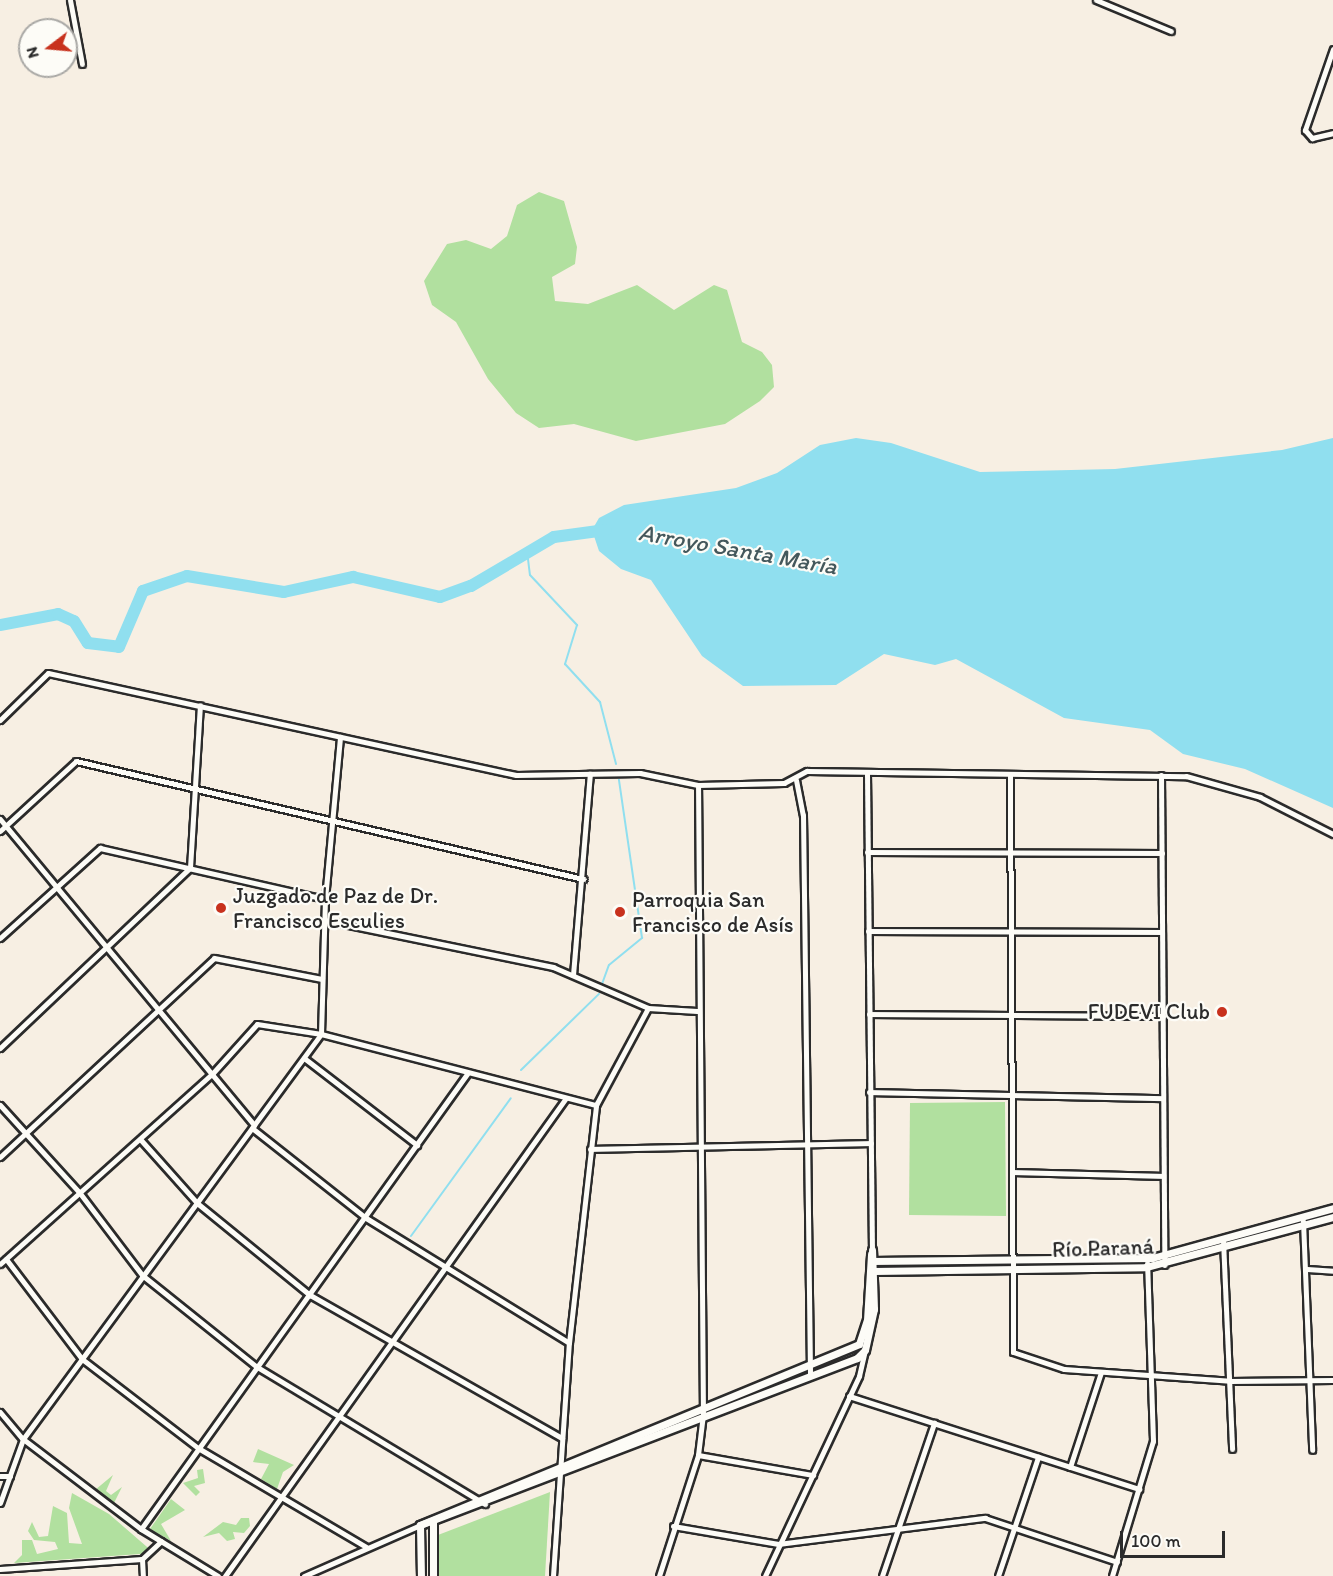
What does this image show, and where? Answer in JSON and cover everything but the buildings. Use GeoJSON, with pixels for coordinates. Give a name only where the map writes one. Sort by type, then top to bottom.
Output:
{"type":"FeatureCollection","features":[{"type":"Feature","properties":{"kind":"street"},"geometry":{"type":"LineString","coordinates":[[70,0],[82,64]]}},
{"type":"Feature","properties":{"kind":"street"},"geometry":{"type":"LineString","coordinates":[[1096,0],[1171,32]]}},
{"type":"Feature","properties":{"kind":"street"},"geometry":{"type":"LineString","coordinates":[[1333,49],[1305,126],[1307,136],[1333,133]]}},
{"type":"Feature","properties":{"kind":"street"},"geometry":{"type":"LineString","coordinates":[[0,720],[48,673],[516,775],[653,774],[698,785],[796,780],[807,771],[867,774],[1186,776],[1260,797],[1333,834]]}},
{"type":"Feature","properties":{"kind":"street"},"geometry":{"type":"LineString","coordinates":[[0,1048],[110,948],[190,868],[193,786],[200,705]]}},
{"type":"Feature","properties":{"kind":"street"},"geometry":{"type":"LineString","coordinates":[[0,1503],[23,1439],[321,1034],[325,899],[340,737]]}},
{"type":"Feature","properties":{"kind":"street"},"geometry":{"type":"LineString","coordinates":[[0,831],[75,761],[334,817],[583,879]]}},
{"type":"Feature","properties":{"kind":"street"},"geometry":{"type":"LineString","coordinates":[[573,975],[583,879],[590,774]]}},
{"type":"Feature","properties":{"kind":"street"},"geometry":{"type":"LineString","coordinates":[[306,1576],[366,1547],[420,1525],[434,1516],[560,1463],[850,1349],[864,1336],[868,1272],[872,1261],[867,774]]}},
{"type":"Feature","properties":{"kind":"street"},"geometry":{"type":"LineString","coordinates":[[1010,774],[1010,1093],[1014,1172],[1013,1352],[1064,1370],[1230,1381],[1310,1377],[1333,1380]]}},
{"type":"Feature","properties":{"kind":"street"},"geometry":{"type":"LineString","coordinates":[[1161,775],[1164,1260]]}},
{"type":"Feature","properties":{"kind":"street"},"geometry":{"type":"LineString","coordinates":[[796,780],[803,815],[810,1375]]}},
{"type":"Feature","properties":{"kind":"street"},"geometry":{"type":"LineString","coordinates":[[659,1576],[673,1526],[698,1455],[703,1417],[697,1150],[698,785]]}},
{"type":"Feature","properties":{"kind":"street"},"geometry":{"type":"LineString","coordinates":[[0,819],[58,883],[161,1007],[253,1127],[366,1218],[569,1343]]}},
{"type":"Feature","properties":{"kind":"street"},"geometry":{"type":"LineString","coordinates":[[0,938],[58,883],[100,848],[325,899]]}},
{"type":"Feature","properties":{"kind":"street"},"geometry":{"type":"LineString","coordinates":[[867,852],[1162,853]]}},
{"type":"Feature","properties":{"kind":"street"},"geometry":{"type":"LineString","coordinates":[[324,920],[553,967],[648,1008],[697,1011]]}},
{"type":"Feature","properties":{"kind":"street"},"geometry":{"type":"LineString","coordinates":[[868,931],[1162,933]]}},
{"type":"Feature","properties":{"kind":"street"},"geometry":{"type":"LineString","coordinates":[[0,1157],[214,958],[322,979]]}},
{"type":"Feature","properties":{"kind":"street"},"geometry":{"type":"LineString","coordinates":[[553,1576],[569,1343],[596,1105],[648,1008]]}},
{"type":"Feature","properties":{"kind":"street"},"geometry":{"type":"LineString","coordinates":[[869,1014],[1162,1016]]}},
{"type":"Feature","properties":{"kind":"street"},"geometry":{"type":"LineString","coordinates":[[0,1264],[212,1074],[257,1024],[321,1034],[467,1074],[596,1105]]}},
{"type":"Feature","properties":{"kind":"street"},"geometry":{"type":"LineString","coordinates":[[304,1058],[417,1145]]}},
{"type":"Feature","properties":{"kind":"street"},"geometry":{"type":"LineString","coordinates":[[141,1529],[467,1074]]}},
{"type":"Feature","properties":{"kind":"street"},"geometry":{"type":"LineString","coordinates":[[869,1092],[1010,1093],[1163,1098]]}},
{"type":"Feature","properties":{"kind":"street"},"geometry":{"type":"LineString","coordinates":[[225,1576],[277,1498],[566,1098]]}},
{"type":"Feature","properties":{"kind":"street"},"geometry":{"type":"LineString","coordinates":[[0,1105],[79,1192],[142,1275],[257,1367],[485,1504]]}},
{"type":"Feature","properties":{"kind":"street"},"geometry":{"type":"LineString","coordinates":[[140,1139],[197,1203],[310,1295],[392,1338],[562,1438]]}},
{"type":"Feature","properties":{"kind":"street"},"geometry":{"type":"LineString","coordinates":[[590,1149],[697,1150],[871,1143]]}},
{"type":"Feature","properties":{"kind":"street"},"geometry":{"type":"LineString","coordinates":[[1014,1172],[1163,1176]]}},
{"type":"Feature","properties":{"kind":"street","name":"Río Paraná"},"geometry":{"type":"LineString","coordinates":[[868,1272],[1012,1268],[1146,1268],[1223,1240],[1333,1209]]}},
{"type":"Feature","properties":{"kind":"street"},"geometry":{"type":"LineString","coordinates":[[1302,1217],[1312,1450]]}},
{"type":"Feature","properties":{"kind":"street","name":"Río Paraná"},"geometry":{"type":"LineString","coordinates":[[872,1261],[1012,1258],[1164,1260],[1223,1248],[1333,1217]]}},
{"type":"Feature","properties":{"kind":"street"},"geometry":{"type":"LineString","coordinates":[[1223,1240],[1232,1449]]}},
{"type":"Feature","properties":{"kind":"street"},"geometry":{"type":"LineString","coordinates":[[1112,1576],[1153,1442],[1148,1375],[1147,1258]]}},
{"type":"Feature","properties":{"kind":"street"},"geometry":{"type":"LineString","coordinates":[[6,1259],[82,1359],[198,1448],[277,1498],[366,1547]]}},
{"type":"Feature","properties":{"kind":"street"},"geometry":{"type":"LineString","coordinates":[[765,1576],[849,1396],[865,1350],[877,1271],[872,1261]]}},
{"type":"Feature","properties":{"kind":"street"},"geometry":{"type":"LineString","coordinates":[[1306,1269],[1333,1271]]}},
{"type":"Feature","properties":{"kind":"street"},"geometry":{"type":"LineString","coordinates":[[420,1525],[433,1525],[810,1375],[865,1350]]}},
{"type":"Feature","properties":{"kind":"street"},"geometry":{"type":"LineString","coordinates":[[1070,1467],[1101,1372]]}},
{"type":"Feature","properties":{"kind":"street"},"geometry":{"type":"LineString","coordinates":[[849,1396],[1139,1490]]}},
{"type":"Feature","properties":{"kind":"street"},"geometry":{"type":"LineString","coordinates":[[0,1412],[23,1439],[141,1529],[218,1576]]}},
{"type":"Feature","properties":{"kind":"street"},"geometry":{"type":"LineString","coordinates":[[882,1576],[894,1531],[934,1423]]}},
{"type":"Feature","properties":{"kind":"street"},"geometry":{"type":"LineString","coordinates":[[698,1455],[813,1474]]}},
{"type":"Feature","properties":{"kind":"street"},"geometry":{"type":"LineString","coordinates":[[998,1576],[1013,1525],[1038,1456]]}},
{"type":"Feature","properties":{"kind":"street"},"geometry":{"type":"LineString","coordinates":[[0,1476],[10,1476]]}},
{"type":"Feature","properties":{"kind":"street"},"geometry":{"type":"LineString","coordinates":[[433,1576],[434,1516]]}},
{"type":"Feature","properties":{"kind":"street"},"geometry":{"type":"LineString","coordinates":[[673,1526],[778,1544],[985,1518],[1013,1525],[1117,1562]]}},
{"type":"Feature","properties":{"kind":"street"},"geometry":{"type":"LineString","coordinates":[[420,1525],[421,1576]]}},
{"type":"Feature","properties":{"kind":"street"},"geometry":{"type":"LineString","coordinates":[[0,1569],[142,1559],[161,1541]]}},
{"type":"Feature","properties":{"kind":"street"},"geometry":{"type":"LineString","coordinates":[[142,1559],[143,1576]]}},
{"type":"Feature","properties":{"kind":"green space"},"geometry":{"type":"Polygon","coordinates":[[[539,192],[564,201],[577,247],[575,264],[552,277],[555,301],[588,304],[637,285],[674,310],[714,285],[727,290],[742,342],[762,352],[772,365],[774,387],[760,401],[725,424],[636,441],[574,424],[539,428],[516,413],[488,379],[456,322],[432,305],[424,281],[447,244],[466,240],[491,249],[507,236],[517,205],[539,192]]]}},
{"type":"Feature","properties":{"kind":"green space"},"geometry":{"type":"Polygon","coordinates":[[[1005,1102],[1006,1216],[909,1215],[910,1103],[1005,1102]]]}},
{"type":"Feature","properties":{"kind":"green space"},"geometry":{"type":"Polygon","coordinates":[[[258,1449],[294,1465],[283,1472],[277,1489],[261,1479],[269,1464],[253,1462],[258,1449]]]}},
{"type":"Feature","properties":{"kind":"green space"},"geometry":{"type":"Polygon","coordinates":[[[203,1469],[205,1483],[194,1486],[200,1492],[196,1496],[183,1483],[198,1478],[197,1470],[203,1469]]]}},
{"type":"Feature","properties":{"kind":"green space"},"geometry":{"type":"Polygon","coordinates":[[[113,1475],[106,1491],[111,1495],[122,1487],[113,1505],[95,1490],[113,1475]]]}},
{"type":"Feature","properties":{"kind":"green space"},"geometry":{"type":"Polygon","coordinates":[[[550,1492],[545,1576],[438,1576],[438,1535],[550,1492]]]}},
{"type":"Feature","properties":{"kind":"green space"},"geometry":{"type":"Polygon","coordinates":[[[72,1493],[109,1514],[154,1553],[14,1563],[22,1555],[22,1540],[32,1540],[37,1554],[58,1549],[55,1542],[34,1540],[28,1531],[32,1522],[39,1537],[48,1536],[53,1506],[67,1513],[69,1543],[82,1544],[69,1508],[72,1493]]]}},
{"type":"Feature","properties":{"kind":"green space"},"geometry":{"type":"Polygon","coordinates":[[[171,1499],[185,1510],[161,1524],[171,1541],[150,1529],[171,1499]]]}},
{"type":"Feature","properties":{"kind":"green space"},"geometry":{"type":"Polygon","coordinates":[[[241,1518],[249,1518],[250,1526],[244,1533],[233,1532],[235,1539],[227,1541],[219,1533],[203,1537],[223,1522],[236,1525],[241,1518]]]}},
{"type":"Feature","properties":{"kind":"water"},"geometry":{"type":"Polygon","coordinates":[[[856,438],[891,443],[980,472],[1115,469],[1282,450],[1333,438],[1333,808],[1245,769],[1183,754],[1150,730],[1064,718],[956,659],[935,665],[884,654],[836,685],[743,686],[702,656],[651,580],[621,569],[599,551],[592,530],[599,518],[624,505],[736,488],[777,473],[820,445],[856,438]]]}},
{"type":"Feature","properties":{"kind":"waterway","name":"Arroyo Santa María"},"geometry":{"type":"LineString","coordinates":[[0,625],[58,614],[74,621],[88,643],[119,647],[143,591],[187,576],[284,592],[353,577],[440,597],[471,586],[554,537],[606,530]]}},
{"type":"Feature","properties":{"kind":"waterway"},"geometry":{"type":"LineString","coordinates":[[527,551],[530,575],[577,625],[565,664],[600,702],[616,764]]}},
{"type":"Feature","properties":{"kind":"waterway"},"geometry":{"type":"LineString","coordinates":[[602,984],[609,965],[642,938],[619,780]]}},
{"type":"Feature","properties":{"kind":"waterway"},"geometry":{"type":"LineString","coordinates":[[521,1070],[599,994]]}},
{"type":"Feature","properties":{"kind":"waterway"},"geometry":{"type":"LineString","coordinates":[[411,1236],[511,1098]]}},
{"type":"Feature","properties":{"kind":"place","name":"Juzgado de Paz de Dr. Francisco Esculies"},"geometry":{"type":"Point","coordinates":[221,908]}},
{"type":"Feature","properties":{"kind":"place","name":"Parroquia San Francisco de Asís"},"geometry":{"type":"Point","coordinates":[620,912]}},
{"type":"Feature","properties":{"kind":"place","name":"FUDEVI Club"},"geometry":{"type":"Point","coordinates":[1222,1012]}}]}
